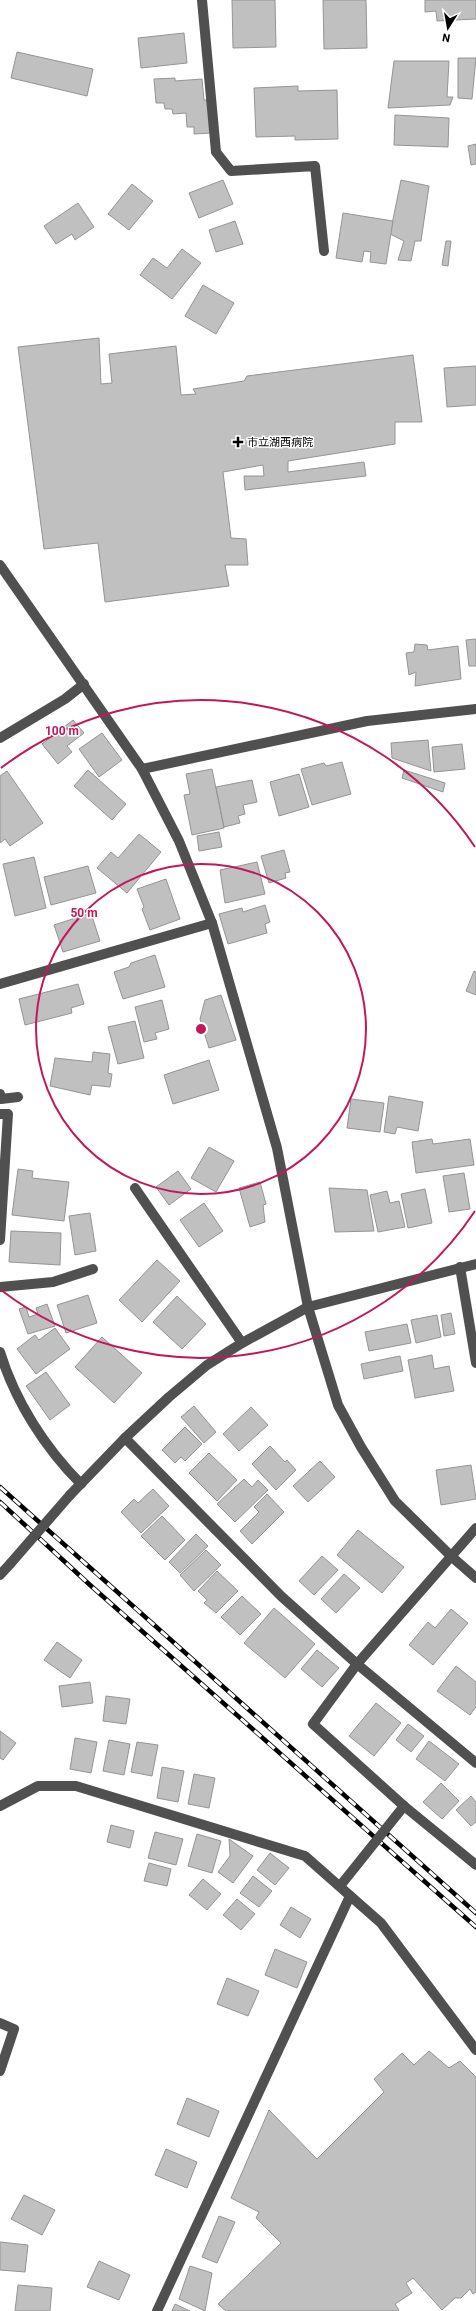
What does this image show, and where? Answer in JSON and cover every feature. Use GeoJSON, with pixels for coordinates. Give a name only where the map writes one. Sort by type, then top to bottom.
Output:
{"type":"FeatureCollection","features":[{"type":"Feature","properties":{"kind":"street"},"geometry":{"type":"LineString","coordinates":[[202,0],[216,152],[231,171],[315,166],[324,251]]}},
{"type":"Feature","properties":{"kind":"street"},"geometry":{"type":"LineString","coordinates":[[0,565],[142,769],[179,841],[212,923],[277,1148],[308,1307],[338,1405],[361,1448],[395,1501],[452,1557],[476,1578]]}},
{"type":"Feature","properties":{"kind":"street"},"geometry":{"type":"LineString","coordinates":[[0,738],[65,699],[84,684]]}},
{"type":"Feature","properties":{"kind":"street"},"geometry":{"type":"LineString","coordinates":[[142,769],[367,721],[476,709]]}},
{"type":"Feature","properties":{"kind":"street"},"geometry":{"type":"LineString","coordinates":[[0,984],[212,923]]}},
{"type":"Feature","properties":{"kind":"street"},"geometry":{"type":"LineString","coordinates":[[0,1094],[1,1100],[18,1097]]}},
{"type":"Feature","properties":{"kind":"street"},"geometry":{"type":"LineString","coordinates":[[0,1114],[8,1114],[0,1240]]}},
{"type":"Feature","properties":{"kind":"street"},"geometry":{"type":"LineString","coordinates":[[135,1188],[242,1342]]}},
{"type":"Feature","properties":{"kind":"street"},"geometry":{"type":"LineString","coordinates":[[0,1575],[70,1495],[125,1438],[168,1397],[207,1365],[242,1342],[308,1307],[476,1264]]}},
{"type":"Feature","properties":{"kind":"street"},"geometry":{"type":"LineString","coordinates":[[460,1267],[476,1363]]}},
{"type":"Feature","properties":{"kind":"street"},"geometry":{"type":"LineString","coordinates":[[0,1287],[53,1282],[93,1269]]}},
{"type":"Feature","properties":{"kind":"street"},"geometry":{"type":"LineString","coordinates":[[0,1352],[7,1375],[28,1414],[67,1470],[81,1484]]}},
{"type":"Feature","properties":{"kind":"street"},"geometry":{"type":"LineString","coordinates":[[125,1438],[281,1596],[357,1664],[476,1763]]}},
{"type":"Feature","properties":{"kind":"street"},"geometry":{"type":"LineString","coordinates":[[476,1528],[357,1664],[313,1724],[404,1806],[476,1865]]}},
{"type":"Feature","properties":{"kind":"street"},"geometry":{"type":"LineString","coordinates":[[0,1806],[38,1786],[76,1786],[305,1856],[381,1923],[476,2050]]}},
{"type":"Feature","properties":{"kind":"street"},"geometry":{"type":"LineString","coordinates":[[340,1886],[404,1806]]}},
{"type":"Feature","properties":{"kind":"street"},"geometry":{"type":"LineString","coordinates":[[157,2311],[350,1896]]}},
{"type":"Feature","properties":{"kind":"street"},"geometry":{"type":"LineString","coordinates":[[0,2023],[14,2029],[0,2071]]}},
{"type":"Feature","properties":{"kind":"building"},"geometry":{"type":"Polygon","coordinates":[[[232,0],[275,0],[276,47],[233,48],[232,0]]]}},
{"type":"Feature","properties":{"kind":"building"},"geometry":{"type":"Polygon","coordinates":[[[323,0],[366,0],[367,48],[324,49],[323,0]]]}},
{"type":"Feature","properties":{"kind":"building"},"geometry":{"type":"Polygon","coordinates":[[[425,0],[476,0],[476,19],[437,21],[436,11],[425,12],[425,0]]]}},
{"type":"Feature","properties":{"kind":"building"},"geometry":{"type":"Polygon","coordinates":[[[184,33],[187,63],[141,68],[138,38],[184,33]]]}},
{"type":"Feature","properties":{"kind":"building"},"geometry":{"type":"Polygon","coordinates":[[[17,52],[93,69],[87,96],[11,78],[17,52]]]}},
{"type":"Feature","properties":{"kind":"building"},"geometry":{"type":"Polygon","coordinates":[[[458,58],[476,58],[472,99],[458,98],[458,58]]]}},
{"type":"Feature","properties":{"kind":"building"},"geometry":{"type":"Polygon","coordinates":[[[394,61],[449,61],[447,97],[453,97],[450,105],[388,108],[394,61]]]}},
{"type":"Feature","properties":{"kind":"building"},"geometry":{"type":"Polygon","coordinates":[[[175,78],[175,81],[202,79],[204,100],[208,100],[211,133],[194,134],[194,127],[187,127],[186,113],[173,114],[172,109],[165,109],[164,103],[156,103],[154,79],[175,78]]]}},
{"type":"Feature","properties":{"kind":"building"},"geometry":{"type":"Polygon","coordinates":[[[298,86],[298,91],[337,90],[338,139],[295,140],[295,136],[256,137],[254,88],[298,86]]]}},
{"type":"Feature","properties":{"kind":"building"},"geometry":{"type":"Polygon","coordinates":[[[395,115],[449,118],[448,147],[394,145],[395,115]]]}},
{"type":"Feature","properties":{"kind":"building"},"geometry":{"type":"Polygon","coordinates":[[[476,144],[476,164],[471,165],[468,146],[476,144]]]}},
{"type":"Feature","properties":{"kind":"building"},"geometry":{"type":"Polygon","coordinates":[[[223,180],[233,204],[199,218],[189,193],[223,180]]]}},
{"type":"Feature","properties":{"kind":"building"},"geometry":{"type":"Polygon","coordinates":[[[401,180],[429,186],[421,241],[415,241],[411,261],[398,260],[404,241],[390,234],[401,180]]]}},
{"type":"Feature","properties":{"kind":"building"},"geometry":{"type":"Polygon","coordinates":[[[132,184],[153,201],[129,230],[108,214],[132,184]]]}},
{"type":"Feature","properties":{"kind":"building"},"geometry":{"type":"Polygon","coordinates":[[[78,203],[94,227],[75,240],[72,234],[56,244],[44,226],[78,203]]]}},
{"type":"Feature","properties":{"kind":"building"},"geometry":{"type":"Polygon","coordinates":[[[343,213],[393,221],[386,264],[370,262],[371,252],[364,251],[362,262],[336,258],[343,213]]]}},
{"type":"Feature","properties":{"kind":"building"},"geometry":{"type":"Polygon","coordinates":[[[235,221],[243,244],[216,252],[209,230],[235,221]]]}},
{"type":"Feature","properties":{"kind":"building"},"geometry":{"type":"Polygon","coordinates":[[[446,241],[451,241],[448,266],[442,265],[446,241]]]}},
{"type":"Feature","properties":{"kind":"building"},"geometry":{"type":"Polygon","coordinates":[[[182,249],[201,263],[172,299],[140,275],[153,258],[167,268],[182,249]]]}},
{"type":"Feature","properties":{"kind":"building"},"geometry":{"type":"Polygon","coordinates":[[[203,285],[234,303],[216,334],[185,316],[203,285]]]}},
{"type":"Feature","properties":{"kind":"building"},"geometry":{"type":"Polygon","coordinates":[[[99,338],[101,384],[112,383],[109,354],[176,346],[181,395],[196,394],[193,389],[244,381],[247,376],[413,355],[422,422],[395,422],[395,444],[288,461],[288,472],[364,462],[366,476],[245,490],[244,476],[264,476],[263,465],[223,472],[231,538],[246,539],[248,565],[225,565],[229,586],[105,602],[98,543],[44,549],[18,347],[99,338]]]}},
{"type":"Feature","properties":{"kind":"building"},"geometry":{"type":"Polygon","coordinates":[[[476,366],[476,405],[447,407],[444,368],[476,366]]]}},
{"type":"Feature","properties":{"kind":"building"},"geometry":{"type":"Polygon","coordinates":[[[476,639],[476,666],[469,666],[466,640],[476,639]]]}},
{"type":"Feature","properties":{"kind":"building"},"geometry":{"type":"Polygon","coordinates":[[[415,644],[427,645],[428,650],[458,646],[461,679],[415,686],[416,672],[409,675],[406,653],[414,652],[415,644]]]}},
{"type":"Feature","properties":{"kind":"building"},"geometry":{"type":"Polygon","coordinates":[[[73,720],[84,733],[67,746],[72,752],[58,764],[42,744],[73,720]]]}},
{"type":"Feature","properties":{"kind":"building"},"geometry":{"type":"Polygon","coordinates":[[[102,733],[122,760],[99,777],[79,749],[102,733]]]}},
{"type":"Feature","properties":{"kind":"building"},"geometry":{"type":"Polygon","coordinates":[[[428,740],[431,771],[392,758],[391,743],[428,740]]]}},
{"type":"Feature","properties":{"kind":"building"},"geometry":{"type":"Polygon","coordinates":[[[462,744],[465,769],[434,772],[432,747],[462,744]]]}},
{"type":"Feature","properties":{"kind":"building"},"geometry":{"type":"Polygon","coordinates":[[[342,762],[351,794],[312,805],[301,769],[324,763],[326,766],[342,762]]]}},
{"type":"Feature","properties":{"kind":"building"},"geometry":{"type":"Polygon","coordinates":[[[212,769],[224,828],[192,835],[184,795],[190,794],[186,774],[212,769]]]}},
{"type":"Feature","properties":{"kind":"building"},"geometry":{"type":"Polygon","coordinates":[[[88,770],[126,804],[112,820],[74,786],[88,770]]]}},
{"type":"Feature","properties":{"kind":"building"},"geometry":{"type":"Polygon","coordinates":[[[404,770],[445,783],[443,792],[402,778],[404,770]]]}},
{"type":"Feature","properties":{"kind":"building"},"geometry":{"type":"Polygon","coordinates":[[[7,771],[43,823],[10,846],[5,839],[0,843],[0,776],[7,771]]]}},
{"type":"Feature","properties":{"kind":"building"},"geometry":{"type":"Polygon","coordinates":[[[299,774],[309,807],[279,816],[270,782],[299,774]]]}},
{"type":"Feature","properties":{"kind":"building"},"geometry":{"type":"Polygon","coordinates":[[[252,780],[257,802],[243,805],[245,814],[238,816],[240,823],[224,827],[216,787],[252,780]]]}},
{"type":"Feature","properties":{"kind":"building"},"geometry":{"type":"Polygon","coordinates":[[[219,832],[222,847],[199,851],[197,836],[219,832]]]}},
{"type":"Feature","properties":{"kind":"building"},"geometry":{"type":"Polygon","coordinates":[[[139,834],[161,852],[127,893],[97,868],[111,852],[118,858],[139,834]]]}},
{"type":"Feature","properties":{"kind":"building"},"geometry":{"type":"Polygon","coordinates":[[[284,850],[290,872],[285,873],[286,878],[269,883],[261,856],[284,850]]]}},
{"type":"Feature","properties":{"kind":"building"},"geometry":{"type":"Polygon","coordinates":[[[34,857],[46,908],[15,916],[3,864],[34,857]]]}},
{"type":"Feature","properties":{"kind":"building"},"geometry":{"type":"Polygon","coordinates":[[[257,862],[265,894],[225,903],[220,870],[257,862]]]}},
{"type":"Feature","properties":{"kind":"building"},"geometry":{"type":"Polygon","coordinates":[[[88,866],[96,893],[51,905],[44,877],[88,866]]]}},
{"type":"Feature","properties":{"kind":"building"},"geometry":{"type":"Polygon","coordinates":[[[166,879],[180,919],[150,930],[142,909],[144,907],[137,889],[166,879]]]}},
{"type":"Feature","properties":{"kind":"building"},"geometry":{"type":"Polygon","coordinates":[[[265,905],[270,922],[265,924],[267,933],[228,944],[219,914],[242,908],[243,912],[265,905]]]}},
{"type":"Feature","properties":{"kind":"building"},"geometry":{"type":"Polygon","coordinates":[[[91,913],[100,941],[63,952],[54,925],[91,913]]]}},
{"type":"Feature","properties":{"kind":"building"},"geometry":{"type":"Polygon","coordinates":[[[155,955],[165,987],[123,999],[114,972],[129,967],[131,963],[155,955]]]}},
{"type":"Feature","properties":{"kind":"building"},"geometry":{"type":"Polygon","coordinates":[[[474,971],[476,972],[476,995],[466,991],[474,971]]]}},
{"type":"Feature","properties":{"kind":"building"},"geometry":{"type":"Polygon","coordinates":[[[78,984],[84,1004],[71,1008],[72,1013],[25,1025],[19,999],[78,984]]]}},
{"type":"Feature","properties":{"kind":"building"},"geometry":{"type":"Polygon","coordinates":[[[221,995],[236,1040],[209,1048],[200,1019],[205,1000],[221,995]]]}},
{"type":"Feature","properties":{"kind":"building"},"geometry":{"type":"Polygon","coordinates":[[[162,1000],[169,1029],[155,1033],[157,1039],[144,1042],[135,1007],[162,1000]]]}},
{"type":"Feature","properties":{"kind":"building"},"geometry":{"type":"Polygon","coordinates":[[[135,1021],[144,1058],[118,1064],[108,1027],[135,1021]]]}},
{"type":"Feature","properties":{"kind":"building"},"geometry":{"type":"Polygon","coordinates":[[[93,1052],[110,1054],[108,1073],[112,1074],[110,1087],[92,1085],[90,1095],[50,1086],[55,1058],[92,1062],[93,1052]]]}},
{"type":"Feature","properties":{"kind":"building"},"geometry":{"type":"Polygon","coordinates":[[[209,1060],[219,1090],[173,1104],[164,1075],[209,1060]]]}},
{"type":"Feature","properties":{"kind":"building"},"geometry":{"type":"Polygon","coordinates":[[[389,1096],[423,1102],[418,1131],[397,1127],[395,1134],[384,1132],[389,1096]]]}},
{"type":"Feature","properties":{"kind":"building"},"geometry":{"type":"Polygon","coordinates":[[[351,1099],[384,1103],[380,1132],[347,1128],[351,1099]]]}},
{"type":"Feature","properties":{"kind":"building"},"geometry":{"type":"Polygon","coordinates":[[[432,1139],[433,1144],[470,1139],[474,1165],[416,1173],[412,1142],[432,1139]]]}},
{"type":"Feature","properties":{"kind":"building"},"geometry":{"type":"Polygon","coordinates":[[[209,1147],[234,1161],[216,1192],[191,1178],[209,1147]]]}},
{"type":"Feature","properties":{"kind":"building"},"geometry":{"type":"Polygon","coordinates":[[[18,1169],[33,1171],[32,1178],[69,1182],[64,1221],[12,1215],[18,1169]]]}},
{"type":"Feature","properties":{"kind":"building"},"geometry":{"type":"Polygon","coordinates":[[[178,1171],[191,1189],[169,1205],[156,1187],[178,1171]]]}},
{"type":"Feature","properties":{"kind":"building"},"geometry":{"type":"Polygon","coordinates":[[[464,1173],[470,1209],[449,1212],[443,1176],[464,1173]]]}},
{"type":"Feature","properties":{"kind":"building"},"geometry":{"type":"Polygon","coordinates":[[[260,1182],[266,1204],[263,1205],[265,1222],[250,1227],[239,1188],[260,1182]]]}},
{"type":"Feature","properties":{"kind":"building"},"geometry":{"type":"Polygon","coordinates":[[[329,1188],[367,1190],[374,1231],[335,1232],[329,1188]]]}},
{"type":"Feature","properties":{"kind":"building"},"geometry":{"type":"Polygon","coordinates":[[[425,1189],[432,1223],[408,1228],[401,1194],[425,1189]]]}},
{"type":"Feature","properties":{"kind":"building"},"geometry":{"type":"Polygon","coordinates":[[[387,1191],[390,1203],[399,1201],[405,1227],[378,1232],[370,1195],[387,1191]]]}},
{"type":"Feature","properties":{"kind":"building"},"geometry":{"type":"Polygon","coordinates":[[[204,1203],[223,1231],[199,1247],[180,1220],[204,1203]]]}},
{"type":"Feature","properties":{"kind":"building"},"geometry":{"type":"Polygon","coordinates":[[[90,1213],[96,1251],[75,1255],[69,1216],[90,1213]]]}},
{"type":"Feature","properties":{"kind":"building"},"geometry":{"type":"Polygon","coordinates":[[[11,1231],[61,1233],[60,1265],[9,1262],[11,1231]]]}},
{"type":"Feature","properties":{"kind":"building"},"geometry":{"type":"Polygon","coordinates":[[[157,1260],[180,1281],[142,1322],[119,1300],[157,1260]]]}},
{"type":"Feature","properties":{"kind":"building"},"geometry":{"type":"Polygon","coordinates":[[[88,1295],[97,1323],[66,1333],[57,1305],[88,1295]]]}},
{"type":"Feature","properties":{"kind":"building"},"geometry":{"type":"Polygon","coordinates":[[[177,1296],[206,1324],[182,1349],[153,1322],[177,1296]]]}},
{"type":"Feature","properties":{"kind":"building"},"geometry":{"type":"Polygon","coordinates":[[[47,1304],[55,1326],[28,1334],[19,1309],[26,1307],[29,1317],[38,1314],[36,1308],[47,1304]]]}},
{"type":"Feature","properties":{"kind":"building"},"geometry":{"type":"Polygon","coordinates":[[[451,1313],[455,1334],[444,1336],[441,1315],[451,1313]]]}},
{"type":"Feature","properties":{"kind":"building"},"geometry":{"type":"Polygon","coordinates":[[[437,1315],[441,1337],[416,1343],[411,1320],[437,1315]]]}},
{"type":"Feature","properties":{"kind":"building"},"geometry":{"type":"Polygon","coordinates":[[[407,1324],[411,1343],[369,1351],[365,1332],[407,1324]]]}},
{"type":"Feature","properties":{"kind":"building"},"geometry":{"type":"Polygon","coordinates":[[[55,1328],[70,1349],[36,1374],[17,1349],[35,1335],[39,1340],[55,1328]]]}},
{"type":"Feature","properties":{"kind":"building"},"geometry":{"type":"Polygon","coordinates":[[[102,1337],[142,1373],[114,1403],[75,1367],[102,1337]]]}},
{"type":"Feature","properties":{"kind":"building"},"geometry":{"type":"Polygon","coordinates":[[[432,1355],[434,1369],[449,1366],[454,1391],[415,1398],[408,1360],[432,1355]]]}},
{"type":"Feature","properties":{"kind":"building"},"geometry":{"type":"Polygon","coordinates":[[[400,1356],[403,1371],[364,1379],[361,1364],[400,1356]]]}},
{"type":"Feature","properties":{"kind":"building"},"geometry":{"type":"Polygon","coordinates":[[[46,1372],[70,1405],[50,1420],[26,1386],[46,1372]]]}},
{"type":"Feature","properties":{"kind":"building"},"geometry":{"type":"Polygon","coordinates":[[[194,1406],[216,1432],[204,1443],[181,1417],[194,1406]]]}},
{"type":"Feature","properties":{"kind":"building"},"geometry":{"type":"Polygon","coordinates":[[[251,1407],[268,1425],[239,1451],[223,1434],[251,1407]]]}},
{"type":"Feature","properties":{"kind":"building"},"geometry":{"type":"Polygon","coordinates":[[[185,1427],[202,1444],[185,1461],[181,1457],[175,1463],[162,1450],[185,1427]]]}},
{"type":"Feature","properties":{"kind":"building"},"geometry":{"type":"Polygon","coordinates":[[[270,1446],[285,1462],[287,1460],[296,1470],[276,1490],[252,1464],[270,1446]]]}},
{"type":"Feature","properties":{"kind":"building"},"geometry":{"type":"Polygon","coordinates":[[[209,1453],[237,1480],[217,1501],[189,1473],[209,1453]]]}},
{"type":"Feature","properties":{"kind":"building"},"geometry":{"type":"Polygon","coordinates":[[[320,1461],[335,1477],[308,1502],[293,1486],[320,1461]]]}},
{"type":"Feature","properties":{"kind":"building"},"geometry":{"type":"Polygon","coordinates":[[[471,1465],[476,1499],[441,1505],[436,1470],[471,1465]]]}},
{"type":"Feature","properties":{"kind":"building"},"geometry":{"type":"Polygon","coordinates":[[[244,1479],[252,1487],[258,1480],[268,1490],[235,1522],[217,1504],[244,1479]]]}},
{"type":"Feature","properties":{"kind":"building"},"geometry":{"type":"Polygon","coordinates":[[[153,1489],[169,1506],[141,1533],[121,1512],[134,1499],[138,1503],[153,1489]]]}},
{"type":"Feature","properties":{"kind":"building"},"geometry":{"type":"Polygon","coordinates":[[[267,1494],[284,1512],[252,1544],[240,1531],[259,1512],[254,1507],[267,1494]]]}},
{"type":"Feature","properties":{"kind":"building"},"geometry":{"type":"Polygon","coordinates":[[[162,1516],[185,1540],[165,1560],[141,1536],[162,1516]]]}},
{"type":"Feature","properties":{"kind":"building"},"geometry":{"type":"Polygon","coordinates":[[[358,1530],[404,1567],[382,1593],[337,1555],[358,1530]]]}},
{"type":"Feature","properties":{"kind":"building"},"geometry":{"type":"Polygon","coordinates":[[[196,1534],[208,1546],[180,1573],[169,1562],[196,1534]]]}},
{"type":"Feature","properties":{"kind":"building"},"geometry":{"type":"Polygon","coordinates":[[[206,1550],[221,1565],[194,1591],[180,1575],[206,1550]]]}},
{"type":"Feature","properties":{"kind":"building"},"geometry":{"type":"Polygon","coordinates":[[[322,1556],[338,1570],[314,1595],[299,1581],[322,1556]]]}},
{"type":"Feature","properties":{"kind":"building"},"geometry":{"type":"Polygon","coordinates":[[[217,1571],[238,1591],[216,1613],[204,1603],[207,1600],[198,1591],[217,1571]]]}},
{"type":"Feature","properties":{"kind":"building"},"geometry":{"type":"Polygon","coordinates":[[[344,1574],[360,1588],[336,1613],[321,1599],[344,1574]]]}},
{"type":"Feature","properties":{"kind":"building"},"geometry":{"type":"Polygon","coordinates":[[[242,1596],[261,1614],[240,1635],[221,1617],[242,1596]]]}},
{"type":"Feature","properties":{"kind":"building"},"geometry":{"type":"Polygon","coordinates":[[[274,1608],[315,1644],[285,1678],[244,1643],[274,1608]]]}},
{"type":"Feature","properties":{"kind":"building"},"geometry":{"type":"Polygon","coordinates":[[[451,1609],[468,1623],[433,1665],[409,1645],[428,1622],[435,1628],[451,1609]]]}},
{"type":"Feature","properties":{"kind":"building"},"geometry":{"type":"Polygon","coordinates":[[[57,1642],[82,1660],[70,1678],[44,1660],[57,1642]]]}},
{"type":"Feature","properties":{"kind":"building"},"geometry":{"type":"Polygon","coordinates":[[[317,1650],[339,1668],[322,1687],[301,1669],[317,1650]]]}},
{"type":"Feature","properties":{"kind":"building"},"geometry":{"type":"Polygon","coordinates":[[[456,1666],[476,1682],[476,1707],[470,1715],[437,1691],[456,1666]]]}},
{"type":"Feature","properties":{"kind":"building"},"geometry":{"type":"Polygon","coordinates":[[[90,1682],[93,1703],[62,1707],[59,1686],[90,1682]]]}},
{"type":"Feature","properties":{"kind":"building"},"geometry":{"type":"Polygon","coordinates":[[[106,1696],[130,1699],[126,1724],[103,1721],[106,1696]]]}},
{"type":"Feature","properties":{"kind":"building"},"geometry":{"type":"Polygon","coordinates":[[[376,1703],[401,1723],[374,1756],[349,1736],[376,1703]]]}},
{"type":"Feature","properties":{"kind":"building"},"geometry":{"type":"Polygon","coordinates":[[[408,1724],[424,1736],[411,1752],[396,1740],[408,1724]]]}},
{"type":"Feature","properties":{"kind":"building"},"geometry":{"type":"Polygon","coordinates":[[[0,1731],[16,1743],[3,1760],[0,1758],[0,1731]]]}},
{"type":"Feature","properties":{"kind":"building"},"geometry":{"type":"Polygon","coordinates":[[[75,1738],[97,1742],[91,1773],[70,1769],[75,1738]]]}},
{"type":"Feature","properties":{"kind":"building"},"geometry":{"type":"Polygon","coordinates":[[[109,1740],[130,1744],[124,1775],[103,1771],[109,1740]]]}},
{"type":"Feature","properties":{"kind":"building"},"geometry":{"type":"Polygon","coordinates":[[[429,1741],[459,1764],[445,1781],[416,1759],[429,1741]]]}},
{"type":"Feature","properties":{"kind":"building"},"geometry":{"type":"Polygon","coordinates":[[[137,1742],[158,1745],[152,1776],[131,1772],[137,1742]]]}},
{"type":"Feature","properties":{"kind":"building"},"geometry":{"type":"Polygon","coordinates":[[[162,1767],[184,1771],[178,1802],[157,1798],[162,1767]]]}},
{"type":"Feature","properties":{"kind":"building"},"geometry":{"type":"Polygon","coordinates":[[[194,1774],[215,1778],[209,1808],[188,1804],[194,1774]]]}},
{"type":"Feature","properties":{"kind":"building"},"geometry":{"type":"Polygon","coordinates":[[[441,1783],[459,1801],[442,1819],[423,1802],[441,1783]]]}},
{"type":"Feature","properties":{"kind":"building"},"geometry":{"type":"Polygon","coordinates":[[[471,1796],[476,1802],[476,1822],[471,1826],[456,1810],[471,1796]]]}},
{"type":"Feature","properties":{"kind":"building"},"geometry":{"type":"Polygon","coordinates":[[[111,1825],[134,1831],[130,1848],[107,1842],[111,1825]]]}},
{"type":"Feature","properties":{"kind":"building"},"geometry":{"type":"Polygon","coordinates":[[[155,1832],[183,1839],[176,1865],[148,1858],[155,1832]]]}},
{"type":"Feature","properties":{"kind":"building"},"geometry":{"type":"Polygon","coordinates":[[[197,1834],[221,1841],[212,1873],[188,1866],[197,1834]]]}},
{"type":"Feature","properties":{"kind":"building"},"geometry":{"type":"Polygon","coordinates":[[[229,1839],[253,1856],[233,1883],[218,1872],[230,1856],[229,1839]]]}},
{"type":"Feature","properties":{"kind":"building"},"geometry":{"type":"Polygon","coordinates":[[[270,1853],[289,1868],[275,1885],[257,1870],[270,1853]]]}},
{"type":"Feature","properties":{"kind":"building"},"geometry":{"type":"Polygon","coordinates":[[[149,1863],[171,1869],[167,1886],[144,1881],[149,1863]]]}},
{"type":"Feature","properties":{"kind":"building"},"geometry":{"type":"Polygon","coordinates":[[[253,1876],[272,1891],[259,1907],[240,1893],[253,1876]]]}},
{"type":"Feature","properties":{"kind":"building"},"geometry":{"type":"Polygon","coordinates":[[[203,1879],[221,1894],[207,1910],[189,1895],[203,1879]]]}},
{"type":"Feature","properties":{"kind":"building"},"geometry":{"type":"Polygon","coordinates":[[[237,1899],[255,1914],[241,1930],[223,1915],[237,1899]]]}},
{"type":"Feature","properties":{"kind":"building"},"geometry":{"type":"Polygon","coordinates":[[[291,1907],[311,1919],[300,1938],[280,1925],[291,1907]]]}},
{"type":"Feature","properties":{"kind":"building"},"geometry":{"type":"Polygon","coordinates":[[[275,1949],[307,1962],[297,1988],[265,1975],[275,1949]]]}},
{"type":"Feature","properties":{"kind":"building"},"geometry":{"type":"Polygon","coordinates":[[[227,1978],[259,1991],[248,2016],[217,2004],[227,1978]]]}},
{"type":"Feature","properties":{"kind":"building"},"geometry":{"type":"Polygon","coordinates":[[[429,2051],[449,2068],[460,2061],[476,2077],[476,2292],[473,2294],[470,2289],[461,2298],[455,2298],[442,2310],[413,2278],[406,2283],[412,2293],[395,2304],[399,2310],[398,2311],[226,2311],[218,2304],[281,2243],[256,2218],[259,2212],[231,2198],[269,2110],[317,2159],[384,2092],[374,2079],[402,2053],[414,2065],[429,2051]]]}},
{"type":"Feature","properties":{"kind":"building"},"geometry":{"type":"Polygon","coordinates":[[[187,2098],[219,2111],[209,2137],[177,2124],[187,2098]]]}},
{"type":"Feature","properties":{"kind":"building"},"geometry":{"type":"Polygon","coordinates":[[[166,2149],[197,2162],[187,2188],[155,2175],[166,2149]]]}},
{"type":"Feature","properties":{"kind":"building"},"geometry":{"type":"Polygon","coordinates":[[[24,2195],[55,2210],[42,2235],[11,2219],[24,2195]]]}},
{"type":"Feature","properties":{"kind":"building"},"geometry":{"type":"Polygon","coordinates":[[[219,2216],[235,2222],[217,2263],[202,2257],[219,2216]]]}},
{"type":"Feature","properties":{"kind":"building"},"geometry":{"type":"Polygon","coordinates":[[[0,2242],[28,2245],[25,2272],[0,2270],[0,2242]]]}},
{"type":"Feature","properties":{"kind":"building"},"geometry":{"type":"Polygon","coordinates":[[[99,2261],[130,2275],[119,2300],[87,2287],[99,2261]]]}},
{"type":"Feature","properties":{"kind":"building"},"geometry":{"type":"Polygon","coordinates":[[[190,2266],[212,2273],[205,2311],[179,2299],[190,2266]]]}},
{"type":"Feature","properties":{"kind":"building"},"geometry":{"type":"Polygon","coordinates":[[[18,2285],[52,2288],[50,2311],[15,2311],[18,2285]]]}},
{"type":"Feature","properties":{"kind":"building"},"geometry":{"type":"Polygon","coordinates":[[[175,2304],[190,2311],[172,2311],[175,2304]]]}},
{"type":"Feature","properties":{"kind":"railway"},"geometry":{"type":"LineString","coordinates":[[0,1487],[476,1913]]}},
{"type":"Feature","properties":{"kind":"railway"},"geometry":{"type":"LineString","coordinates":[[0,1502],[90,1585],[476,1927]]}},
{"type":"Feature","properties":{"kind":"place","name":"市立湖西病院"},"geometry":{"type":"Point","coordinates":[238,442]}}]}
